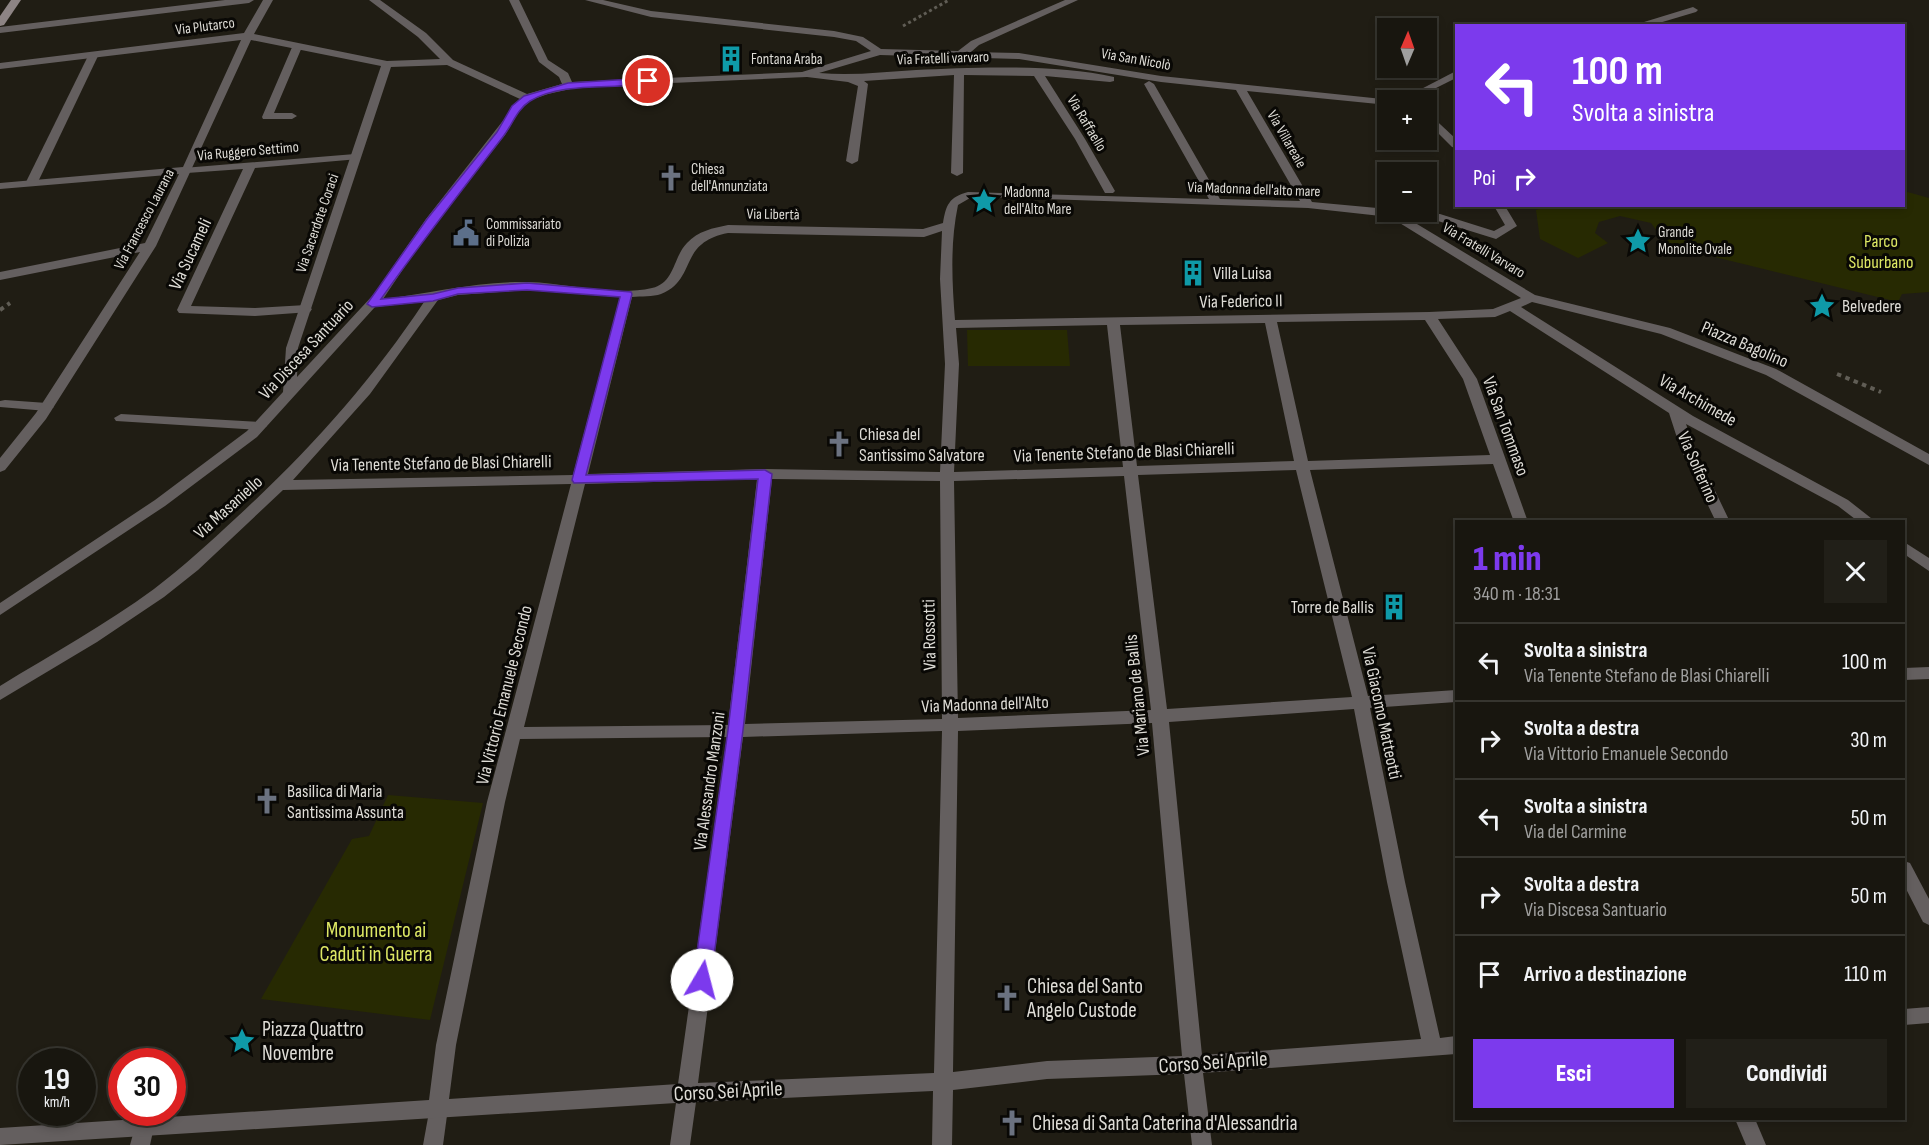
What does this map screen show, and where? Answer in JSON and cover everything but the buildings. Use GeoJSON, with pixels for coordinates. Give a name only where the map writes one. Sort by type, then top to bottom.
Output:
{"type":"FeatureCollection","features":[{"type":"Feature","properties":{"kind":"street"},"geometry":{"type":"LineString","coordinates":[[0,23],[16,0]]}},
{"type":"Feature","properties":{"kind":"street"},"geometry":{"type":"LineString","coordinates":[[0,30],[245,0]]}},
{"type":"Feature","properties":{"kind":"street","name":"Via Francesco Laurana"},"geometry":{"type":"LineString","coordinates":[[0,467],[25,438],[150,246],[248,36],[268,0]]}},
{"type":"Feature","properties":{"kind":"street"},"geometry":{"type":"LineString","coordinates":[[374,0],[422,35],[449,62],[527,98],[568,86],[803,75],[879,52]]}},
{"type":"Feature","properties":{"kind":"street"},"geometry":{"type":"LineString","coordinates":[[514,0],[544,62],[564,75],[568,86]]}},
{"type":"Feature","properties":{"kind":"street"},"geometry":{"type":"LineString","coordinates":[[590,0],[651,14],[834,34],[859,39],[879,52]]}},
{"type":"Feature","properties":{"kind":"street"},"geometry":{"type":"LineString","coordinates":[[960,55],[975,43],[1072,0]]}},
{"type":"Feature","properties":{"kind":"street"},"geometry":{"type":"LineString","coordinates":[[1643,24],[1693,10]]}},
{"type":"Feature","properties":{"kind":"street","name":"Via Plutarco"},"geometry":{"type":"LineString","coordinates":[[0,66],[248,36],[387,64],[449,62]]}},
{"type":"Feature","properties":{"kind":"street"},"geometry":{"type":"LineString","coordinates":[[292,116],[267,117],[297,47]]}},
{"type":"Feature","properties":{"kind":"street","name":"Via San Nicolò"},"geometry":{"type":"LineString","coordinates":[[879,52],[1019,56],[1161,79],[1377,101]]}},
{"type":"Feature","properties":{"kind":"street"},"geometry":{"type":"LineString","coordinates":[[31,184],[93,56]]}},
{"type":"Feature","properties":{"kind":"street","name":"Via Sacerdote Coraci"},"geometry":{"type":"LineString","coordinates":[[290,393],[292,348],[387,64]]}},
{"type":"Feature","properties":{"kind":"street"},"geometry":{"type":"LineString","coordinates":[[957,173],[959,72]]}},
{"type":"Feature","properties":{"kind":"street","name":"Via Fratelli varvaro"},"geometry":{"type":"LineString","coordinates":[[803,75],[850,79],[959,72],[1037,72],[1149,84]]}},
{"type":"Feature","properties":{"kind":"street","name":"Via Raffaello"},"geometry":{"type":"LineString","coordinates":[[1037,72],[1080,139],[1111,196]]}},
{"type":"Feature","properties":{"kind":"street"},"geometry":{"type":"LineString","coordinates":[[1425,90],[1455,75]]}},
{"type":"Feature","properties":{"kind":"street"},"geometry":{"type":"LineString","coordinates":[[850,79],[863,84],[852,161]]}},
{"type":"Feature","properties":{"kind":"street"},"geometry":{"type":"LineString","coordinates":[[1161,79],[1149,84],[1216,202]]}},
{"type":"Feature","properties":{"kind":"street","name":"Via Villareale"},"geometry":{"type":"LineString","coordinates":[[1240,88],[1308,205]]}},
{"type":"Feature","properties":{"kind":"street","name":"Via Discesa Santuario"},"geometry":{"type":"LineString","coordinates":[[0,610],[160,502],[252,434],[372,304],[430,221],[501,133],[516,108],[527,98]]}},
{"type":"Feature","properties":{"kind":"street"},"geometry":{"type":"LineString","coordinates":[[1437,125],[1455,144]]}},
{"type":"Feature","properties":{"kind":"street","name":"Via Ruggero Settimo"},"geometry":{"type":"LineString","coordinates":[[0,186],[355,157]]}},
{"type":"Feature","properties":{"kind":"street","name":"Via Sucameli"},"geometry":{"type":"LineString","coordinates":[[250,166],[183,310],[255,312],[306,309]]}},
{"type":"Feature","properties":{"kind":"street","name":"Via Madonna dell'alto mare"},"geometry":{"type":"LineString","coordinates":[[948,225],[952,205],[956,200],[969,195],[1111,196],[1308,205],[1377,212]]}},
{"type":"Feature","properties":{"kind":"street","name":"Via Fratelli Varvaro"},"geometry":{"type":"LineString","coordinates":[[1437,218],[1496,235],[1511,226],[1501,207]]}},
{"type":"Feature","properties":{"kind":"street","name":"Via Fratelli Varvaro"},"geometry":{"type":"LineString","coordinates":[[1406,222],[1531,298]]}},
{"type":"Feature","properties":{"kind":"street","name":"Via Libertà"},"geometry":{"type":"LineString","coordinates":[[372,304],[433,297],[458,291],[527,286],[627,294],[657,291],[675,280],[691,245],[708,233],[728,229],[924,233],[948,225]]}},
{"type":"Feature","properties":{"kind":"street","name":"Via Rossotti"},"geometry":{"type":"LineString","coordinates":[[942,1145],[950,724],[947,477],[951,364],[946,279],[948,225]]}},
{"type":"Feature","properties":{"kind":"street"},"geometry":{"type":"LineString","coordinates":[[0,276],[150,246]]}},
{"type":"Feature","properties":{"kind":"street","name":"Via Vittorio Emanuele Secondo"},"geometry":{"type":"LineString","coordinates":[[433,1145],[446,1045],[496,802],[627,294]]}},
{"type":"Feature","properties":{"kind":"street","name":"Via Masaniello"},"geometry":{"type":"LineString","coordinates":[[0,694],[109,626],[180,577],[283,484],[314,452],[405,343],[433,297]]}},
{"type":"Feature","properties":{"kind":"street","name":"Via Federico II"},"geometry":{"type":"LineString","coordinates":[[949,324],[1429,316],[1495,313],[1531,298]]}},
{"type":"Feature","properties":{"kind":"street","name":"Piazza Bagolino"},"geometry":{"type":"LineString","coordinates":[[1531,298],[1665,331],[1770,372],[1929,460]]}},
{"type":"Feature","properties":{"kind":"street","name":"Via Archimede"},"geometry":{"type":"LineString","coordinates":[[1511,306],[1675,411],[1843,504],[1866,520]]}},
{"type":"Feature","properties":{"kind":"street","name":"Via San Tommaso"},"geometry":{"type":"LineString","coordinates":[[1429,316],[1470,379],[1520,520]]}},
{"type":"Feature","properties":{"kind":"street","name":"Via Giacomo Matteotti"},"geometry":{"type":"LineString","coordinates":[[1270,318],[1302,465],[1361,701],[1396,882],[1432,1046]]}},
{"type":"Feature","properties":{"kind":"street","name":"Via Mariano de Ballis"},"geometry":{"type":"LineString","coordinates":[[1113,321],[1160,716],[1192,1065],[1202,1145]]}},
{"type":"Feature","properties":{"kind":"street"},"geometry":{"type":"LineString","coordinates":[[5,404],[46,407]]}},
{"type":"Feature","properties":{"kind":"street","name":"Via Solferino"},"geometry":{"type":"LineString","coordinates":[[1675,411],[1687,447],[1722,520]]}},
{"type":"Feature","properties":{"kind":"street"},"geometry":{"type":"LineString","coordinates":[[121,418],[260,426]]}},
{"type":"Feature","properties":{"kind":"street","name":"Via Tenente Stefano de Blasi Chiarelli"},"geometry":{"type":"LineString","coordinates":[[283,484],[376,485],[765,474],[947,477],[1499,459]]}},
{"type":"Feature","properties":{"kind":"street","name":"Via Alessandro Manzoni"},"geometry":{"type":"LineString","coordinates":[[680,1145],[736,730],[765,474]]}},
{"type":"Feature","properties":{"kind":"street"},"geometry":{"type":"LineString","coordinates":[[1905,548],[1929,566]]}},
{"type":"Feature","properties":{"kind":"street"},"geometry":{"type":"LineString","coordinates":[[1905,674],[1929,673]]}},
{"type":"Feature","properties":{"kind":"street","name":"Via Madonna dell'Alto"},"geometry":{"type":"LineString","coordinates":[[514,733],[736,730],[1160,716],[1455,696]]}},
{"type":"Feature","properties":{"kind":"street"},"geometry":{"type":"LineString","coordinates":[[1905,870],[1929,917]]}},
{"type":"Feature","properties":{"kind":"street"},"geometry":{"type":"LineString","coordinates":[[1905,1017],[1929,1015]]}},
{"type":"Feature","properties":{"kind":"street","name":"Corso Sei Aprile"},"geometry":{"type":"LineString","coordinates":[[0,1137],[142,1136],[438,1108],[687,1093],[942,1082],[1047,1070],[1192,1065],[1455,1045]]}},
{"type":"Feature","properties":{"kind":"street"},"geometry":{"type":"LineString","coordinates":[[1745,1120],[1756,1145]]}},
{"type":"Feature","properties":{"kind":"path"},"geometry":{"type":"LineString","coordinates":[[868,45],[949,0]]}},
{"type":"Feature","properties":{"kind":"green space","name":"Parco Suburbano"},"geometry":{"type":"Polygon","coordinates":[[[1905,191],[1929,198],[1929,292],[1902,294],[1898,302],[1674,247],[1665,242],[1651,223],[1620,216],[1599,222],[1595,233],[1608,243],[1578,258],[1540,239],[1536,210],[1548,207],[1905,207],[1905,191]]]}},
{"type":"Feature","properties":{"kind":"green space"},"geometry":{"type":"Polygon","coordinates":[[[967,330],[1067,330],[1070,366],[968,366],[967,330]]]}},
{"type":"Feature","properties":{"kind":"green space","name":"Monumento ai Caduti in Guerra"},"geometry":{"type":"Polygon","coordinates":[[[388,795],[483,803],[430,1020],[261,999],[352,839],[369,836],[388,795]]]}},
{"type":"Feature","properties":{"kind":"place","name":"Fontana Araba"},"geometry":{"type":"Point","coordinates":[731,59]}},
{"type":"Feature","properties":{"kind":"place","name":"Chiesa dell'Annunziata"},"geometry":{"type":"Point","coordinates":[671,178]}},
{"type":"Feature","properties":{"kind":"place","name":"Madonna dell'Alto Mare"},"geometry":{"type":"Point","coordinates":[984,201]}},
{"type":"Feature","properties":{"kind":"place","name":"Commissariato di Polizia"},"geometry":{"type":"Point","coordinates":[466,233]}},
{"type":"Feature","properties":{"kind":"place","name":"Grande Monolite Ovale"},"geometry":{"type":"Point","coordinates":[1638,241]}},
{"type":"Feature","properties":{"kind":"place","name":"Villa Luisa"},"geometry":{"type":"Point","coordinates":[1193,273]}},
{"type":"Feature","properties":{"kind":"place","name":"Belvedere"},"geometry":{"type":"Point","coordinates":[1822,306]}},
{"type":"Feature","properties":{"kind":"place","name":"Chiesa del Santissimo Salvatore"},"geometry":{"type":"Point","coordinates":[839,444]}},
{"type":"Feature","properties":{"kind":"place","name":"Torre de Ballis"},"geometry":{"type":"Point","coordinates":[1394,607]}},
{"type":"Feature","properties":{"kind":"place","name":"Basilica di Maria Santissima Assunta"},"geometry":{"type":"Point","coordinates":[267,801]}},
{"type":"Feature","properties":{"kind":"place","name":"Chiesa del Santo Angelo Custode"},"geometry":{"type":"Point","coordinates":[1007,998]}},
{"type":"Feature","properties":{"kind":"place","name":"Piazza Quattro Novembre"},"geometry":{"type":"Point","coordinates":[242,1041]}},
{"type":"Feature","properties":{"kind":"place","name":"Chiesa di Santa Caterina d'Alessandria"},"geometry":{"type":"Point","coordinates":[1012,1123]}},
{"type":"Feature","properties":{"kind":"route"},"geometry":{"type":"LineString","coordinates":[[648,81],[579,84],[545,91],[527,98],[516,108],[501,133],[430,221],[372,304],[433,297],[458,291],[527,286],[627,294],[579,480],[765,474],[736,730],[702,980]]}}]}
